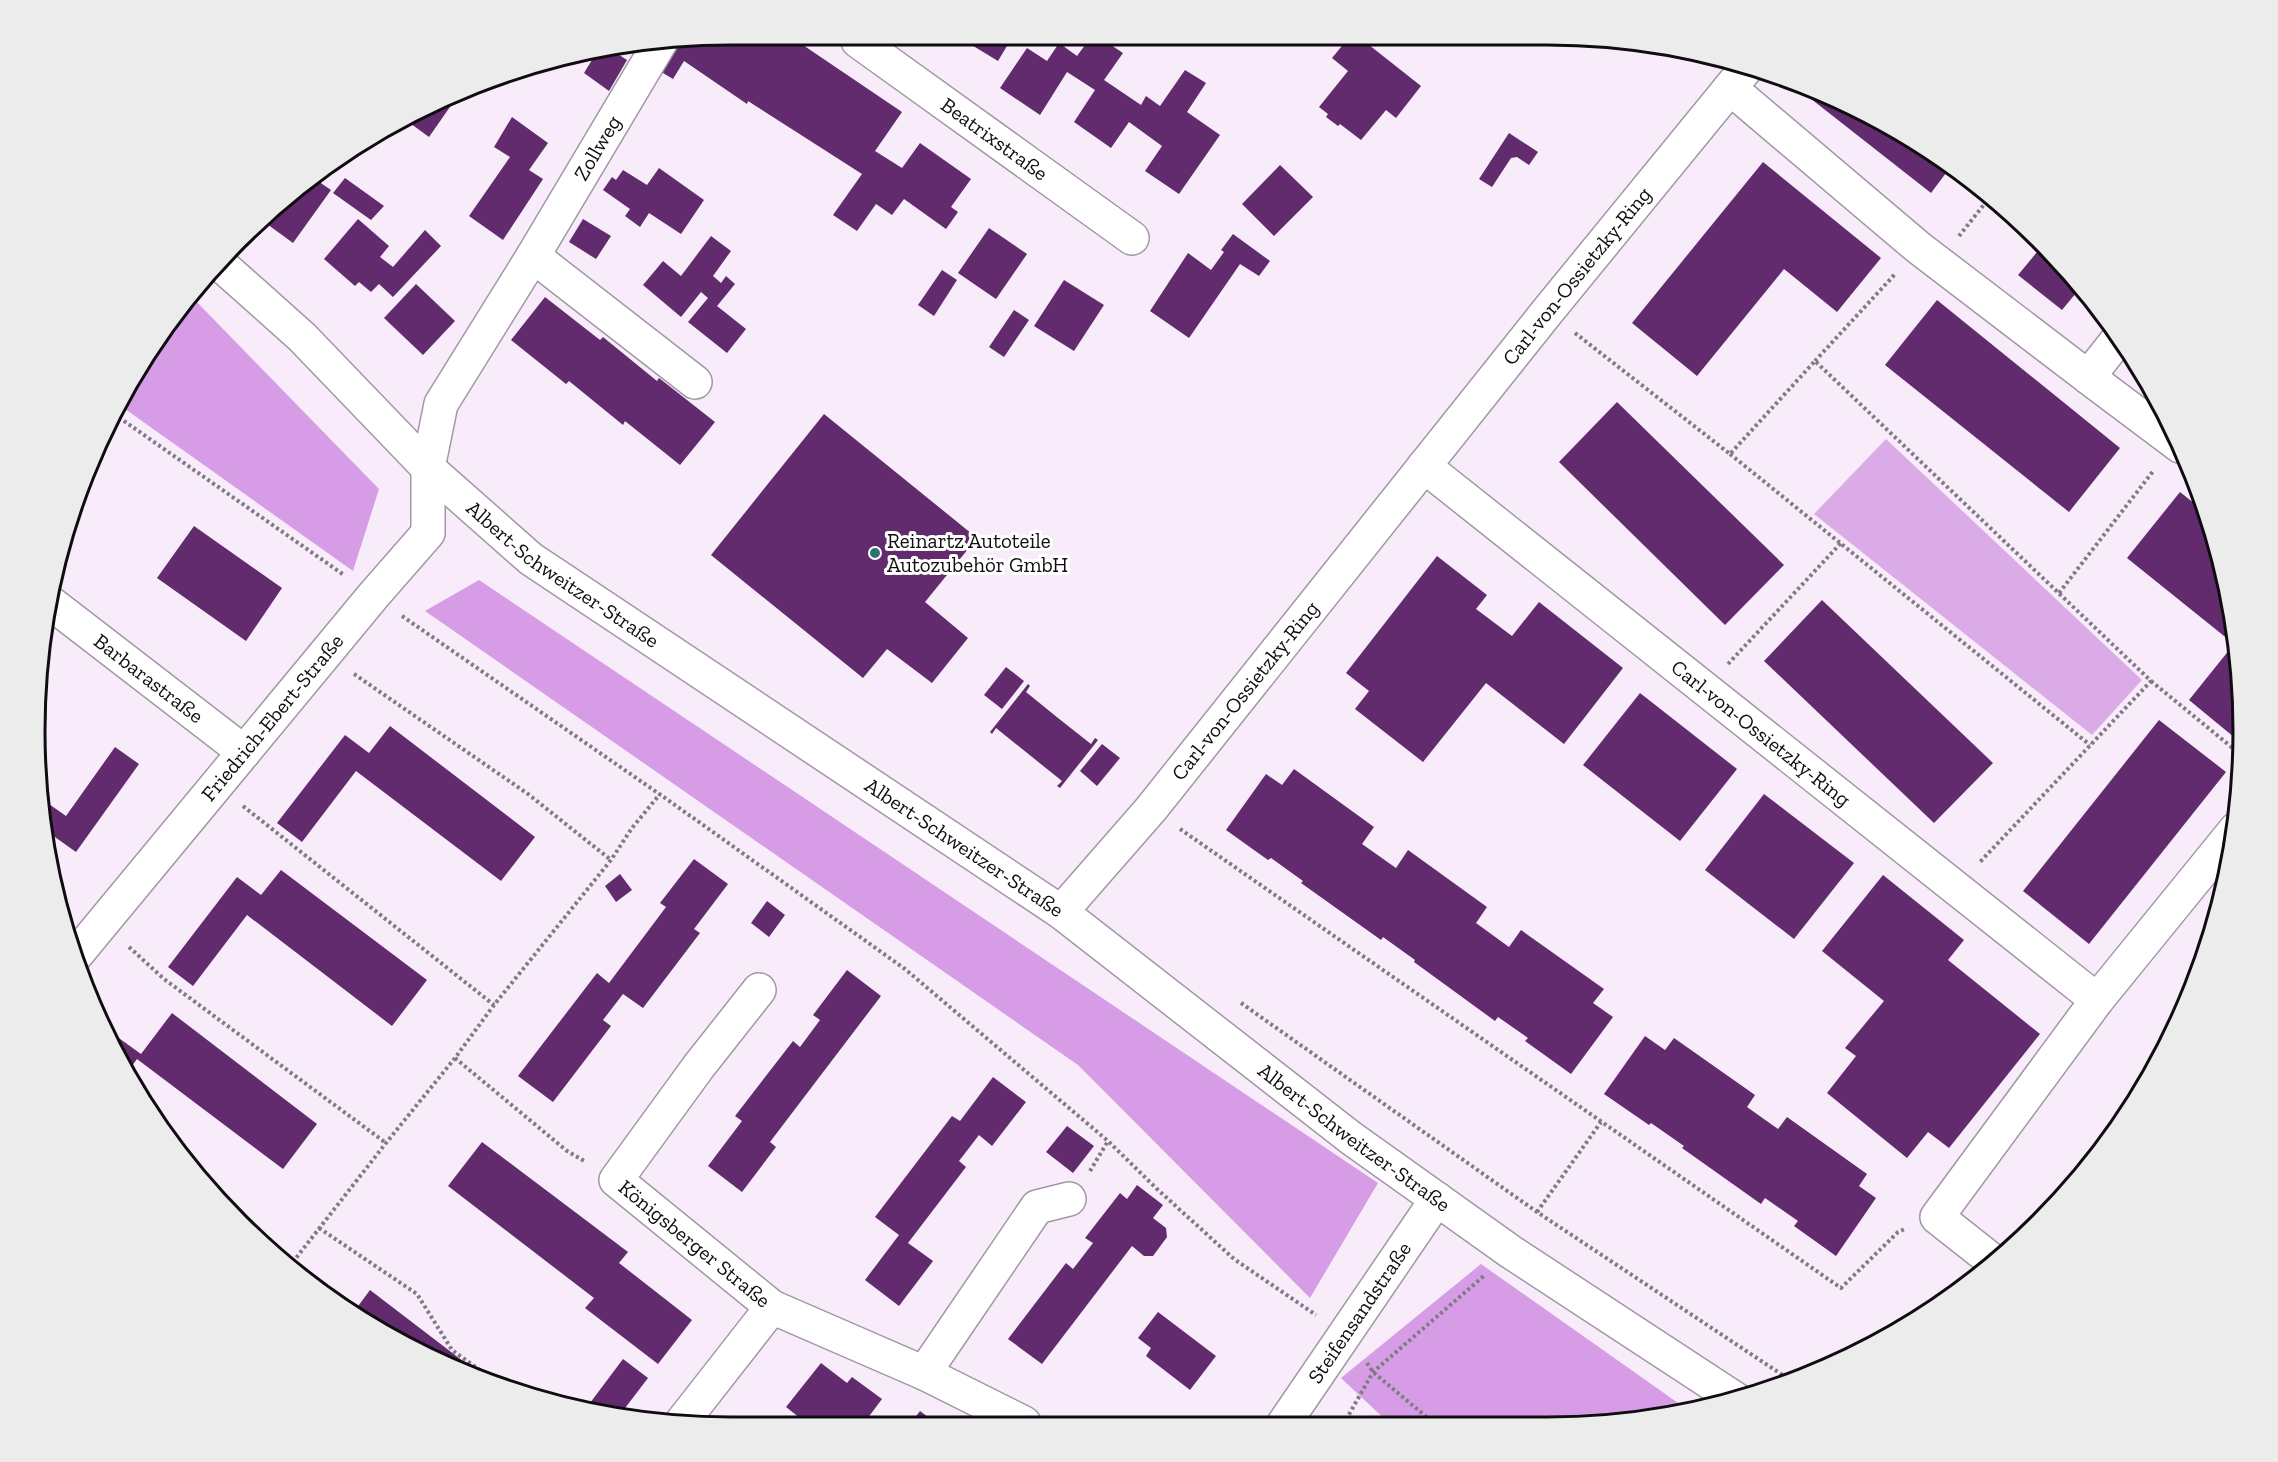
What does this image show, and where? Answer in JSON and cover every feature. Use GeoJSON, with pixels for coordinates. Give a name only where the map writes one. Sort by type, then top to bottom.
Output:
{"type":"FeatureCollection","features":[{"type":"Feature","properties":{"kind":"street","name":"Beatrixstraße"},"geometry":{"type":"LineString","coordinates":[[865,45],[1132,238]]}},
{"type":"Feature","properties":{"kind":"street","name":"Zollweg"},"geometry":{"type":"LineString","coordinates":[[428,468],[441,404],[655,49]]}},
{"type":"Feature","properties":{"kind":"street","name":"Carl-von-Ossietzky-Ring"},"geometry":{"type":"LineString","coordinates":[[1061,912],[1151,809],[1547,312],[1739,77],[1928,255],[2165,434]]}},
{"type":"Feature","properties":{"kind":"street"},"geometry":{"type":"LineString","coordinates":[[532,256],[695,382]]}},
{"type":"Feature","properties":{"kind":"street","name":"Albert-Schweitzer-Straße"},"geometry":{"type":"LineString","coordinates":[[225,268],[302,337],[428,468],[531,559],[1061,912],[1342,1131],[1511,1252],[1727,1393]]}},
{"type":"Feature","properties":{"kind":"street"},"geometry":{"type":"LineString","coordinates":[[2088,377],[2113,345]]}},
{"type":"Feature","properties":{"kind":"street","name":"Carl-von-Ossietzky-Ring"},"geometry":{"type":"LineString","coordinates":[[1424,466],[2097,1000]]}},
{"type":"Feature","properties":{"kind":"street","name":"Friedrich-Ebert-Straße"},"geometry":{"type":"LineString","coordinates":[[80,950],[104,925],[244,752],[428,533],[428,468]]}},
{"type":"Feature","properties":{"kind":"street","name":"Barbarastraße"},"geometry":{"type":"LineString","coordinates":[[56,607],[244,752]]}},
{"type":"Feature","properties":{"kind":"street"},"geometry":{"type":"LineString","coordinates":[[1987,1257],[1937,1217],[2097,1000],[2223,845]]}},
{"type":"Feature","properties":{"kind":"street","name":"Königsberger Straße"},"geometry":{"type":"LineString","coordinates":[[759,990],[699,1066],[616,1180],[772,1306],[924,1373],[1012,1417]]}},
{"type":"Feature","properties":{"kind":"street"},"geometry":{"type":"LineString","coordinates":[[924,1373],[1037,1207],[1069,1199]]}},
{"type":"Feature","properties":{"kind":"street","name":"Steifensandstraße"},"geometry":{"type":"LineString","coordinates":[[1289,1417],[1437,1199]]}},
{"type":"Feature","properties":{"kind":"street"},"geometry":{"type":"LineString","coordinates":[[687,1416],[772,1306]]}},
{"type":"Feature","properties":{"kind":"path"},"geometry":{"type":"LineString","coordinates":[[1730,453],[1815,361],[1984,203]]}},
{"type":"Feature","properties":{"kind":"path"},"geometry":{"type":"LineString","coordinates":[[1547,312],[1730,453],[2090,745]]}},
{"type":"Feature","properties":{"kind":"path"},"geometry":{"type":"LineString","coordinates":[[1815,361],[2151,681],[2233,748]]}},
{"type":"Feature","properties":{"kind":"path"},"geometry":{"type":"LineString","coordinates":[[121,419],[660,794],[905,969],[1108,1141],[1234,1259],[1345,1335],[1373,1371],[1427,1417]]}},
{"type":"Feature","properties":{"kind":"path"},"geometry":{"type":"LineString","coordinates":[[2059,593],[2173,451]]}},
{"type":"Feature","properties":{"kind":"path"},"geometry":{"type":"LineString","coordinates":[[1705,689],[1841,543]]}},
{"type":"Feature","properties":{"kind":"path"},"geometry":{"type":"LineString","coordinates":[[326,654],[528,794],[611,860]]}},
{"type":"Feature","properties":{"kind":"path"},"geometry":{"type":"LineString","coordinates":[[1955,888],[2151,681]]}},
{"type":"Feature","properties":{"kind":"path"},"geometry":{"type":"LineString","coordinates":[[218,786],[494,1005]]}},
{"type":"Feature","properties":{"kind":"path"},"geometry":{"type":"LineString","coordinates":[[295,1260],[611,860],[632,828],[660,794]]}},
{"type":"Feature","properties":{"kind":"path"},"geometry":{"type":"LineString","coordinates":[[1151,809],[1840,1288],[1898,1232],[1937,1217]]}},
{"type":"Feature","properties":{"kind":"path"},"geometry":{"type":"LineString","coordinates":[[104,925],[164,979],[386,1143]]}},
{"type":"Feature","properties":{"kind":"path"},"geometry":{"type":"LineString","coordinates":[[1237,1000],[1537,1212],[1783,1375]]}},
{"type":"Feature","properties":{"kind":"path"},"geometry":{"type":"LineString","coordinates":[[455,1058],[567,1151],[616,1180]]}},
{"type":"Feature","properties":{"kind":"path"},"geometry":{"type":"LineString","coordinates":[[1537,1212],[1601,1122]]}},
{"type":"Feature","properties":{"kind":"path"},"geometry":{"type":"LineString","coordinates":[[319,1228],[417,1294],[452,1350],[478,1369]]}},
{"type":"Feature","properties":{"kind":"path"},"geometry":{"type":"LineString","coordinates":[[1347,1417],[1373,1371],[1511,1252]]}},
{"type":"Feature","properties":{"kind":"shaded area"},"geometry":{"type":"Polygon","coordinates":[[[196,302],[379,489],[353,571],[126,409],[161,350],[196,302]]]}},
{"type":"Feature","properties":{"kind":"shaded area"},"geometry":{"type":"Polygon","coordinates":[[[1886,439],[2142,680],[2092,735],[1814,514],[1886,439]]]}},
{"type":"Feature","properties":{"kind":"shaded area"},"geometry":{"type":"Polygon","coordinates":[[[479,580],[1378,1183],[1310,1298],[1078,1065],[425,611],[479,580]]]}},
{"type":"Feature","properties":{"kind":"shaded area"},"geometry":{"type":"Polygon","coordinates":[[[1481,1264],[1680,1404],[1592,1416],[1382,1417],[1341,1378],[1481,1264]]]}},
{"type":"Feature","properties":{"kind":"building"},"geometry":{"type":"Polygon","coordinates":[[[803,45],[902,112],[875,151],[902,168],[920,143],[971,179],[951,207],[958,212],[946,229],[904,199],[892,215],[876,204],[857,231],[833,215],[862,174],[748,101],[747,104],[684,61],[673,79],[658,70],[671,48],[803,45]]]}},
{"type":"Feature","properties":{"kind":"building"},"geometry":{"type":"Polygon","coordinates":[[[972,45],[1008,45],[998,61],[972,45]]]}},
{"type":"Feature","properties":{"kind":"building"},"geometry":{"type":"Polygon","coordinates":[[[1058,45],[1062,45],[1077,56],[1085,45],[1111,45],[1123,53],[1104,80],[1141,105],[1146,96],[1160,106],[1185,70],[1206,83],[1187,112],[1220,135],[1179,194],[1145,171],[1162,146],[1129,122],[1111,148],[1074,122],[1095,90],[1067,72],[1040,115],[1000,88],[1027,48],[1047,61],[1058,45]]]}},
{"type":"Feature","properties":{"kind":"building"},"geometry":{"type":"Polygon","coordinates":[[[1343,45],[1369,45],[1421,86],[1396,118],[1386,110],[1361,140],[1340,124],[1338,126],[1326,117],[1328,114],[1319,107],[1348,71],[1332,58],[1343,45]]]}},
{"type":"Feature","properties":{"kind":"building"},"geometry":{"type":"Polygon","coordinates":[[[618,55],[627,60],[609,91],[584,73],[593,59],[618,55]]]}},
{"type":"Feature","properties":{"kind":"building"},"geometry":{"type":"Polygon","coordinates":[[[1807,96],[1890,137],[1946,173],[1931,193],[1807,96]]]}},
{"type":"Feature","properties":{"kind":"building"},"geometry":{"type":"Polygon","coordinates":[[[451,105],[429,137],[412,124],[451,105]]]}},
{"type":"Feature","properties":{"kind":"building"},"geometry":{"type":"Polygon","coordinates":[[[512,117],[548,143],[529,170],[543,179],[503,240],[469,216],[510,157],[494,147],[512,117]]]}},
{"type":"Feature","properties":{"kind":"building"},"geometry":{"type":"Polygon","coordinates":[[[1509,133],[1538,152],[1529,165],[1517,157],[1511,158],[1492,187],[1479,179],[1509,133]]]}},
{"type":"Feature","properties":{"kind":"building"},"geometry":{"type":"Polygon","coordinates":[[[1763,162],[1881,258],[1837,312],[1784,269],[1697,376],[1632,323],[1763,162]]]}},
{"type":"Feature","properties":{"kind":"building"},"geometry":{"type":"Polygon","coordinates":[[[1280,165],[1313,197],[1274,236],[1242,204],[1280,165]]]}},
{"type":"Feature","properties":{"kind":"building"},"geometry":{"type":"Polygon","coordinates":[[[659,168],[704,200],[681,234],[649,213],[640,227],[625,216],[630,209],[603,190],[612,177],[616,180],[623,170],[647,185],[659,168]]]}},
{"type":"Feature","properties":{"kind":"building"},"geometry":{"type":"Polygon","coordinates":[[[345,178],[384,206],[371,220],[333,193],[345,178]]]}},
{"type":"Feature","properties":{"kind":"building"},"geometry":{"type":"Polygon","coordinates":[[[320,182],[331,190],[293,243],[268,225],[320,182]]]}},
{"type":"Feature","properties":{"kind":"building"},"geometry":{"type":"Polygon","coordinates":[[[358,219],[389,246],[380,257],[393,267],[425,230],[441,246],[393,297],[379,284],[371,292],[359,282],[355,286],[324,259],[358,219]]]}},
{"type":"Feature","properties":{"kind":"building"},"geometry":{"type":"Polygon","coordinates":[[[583,219],[611,236],[596,259],[569,242],[583,219]]]}},
{"type":"Feature","properties":{"kind":"building"},"geometry":{"type":"Polygon","coordinates":[[[989,228],[1027,254],[996,299],[958,273],[989,228]]]}},
{"type":"Feature","properties":{"kind":"building"},"geometry":{"type":"Polygon","coordinates":[[[1233,234],[1270,261],[1259,276],[1240,264],[1189,338],[1150,311],[1188,253],[1211,270],[1224,252],[1221,250],[1233,234]]]}},
{"type":"Feature","properties":{"kind":"building"},"geometry":{"type":"Polygon","coordinates":[[[711,236],[731,251],[713,276],[721,283],[726,276],[735,284],[717,306],[746,329],[727,353],[688,322],[708,298],[701,292],[681,317],[643,285],[663,261],[681,276],[711,236]]]}},
{"type":"Feature","properties":{"kind":"building"},"geometry":{"type":"Polygon","coordinates":[[[2037,252],[2075,294],[2062,310],[2018,275],[2037,252]]]}},
{"type":"Feature","properties":{"kind":"building"},"geometry":{"type":"Polygon","coordinates":[[[942,270],[957,280],[934,316],[918,305],[942,270]]]}},
{"type":"Feature","properties":{"kind":"building"},"geometry":{"type":"Polygon","coordinates":[[[1064,280],[1104,305],[1074,351],[1034,326],[1064,280]]]}},
{"type":"Feature","properties":{"kind":"building"},"geometry":{"type":"Polygon","coordinates":[[[416,284],[455,321],[423,355],[384,318],[416,284]]]}},
{"type":"Feature","properties":{"kind":"building"},"geometry":{"type":"Polygon","coordinates":[[[545,297],[600,340],[603,337],[657,381],[659,378],[715,422],[680,465],[625,421],[623,425],[569,381],[566,384],[511,340],[545,297]]]}},
{"type":"Feature","properties":{"kind":"building"},"geometry":{"type":"Polygon","coordinates":[[[1937,300],[2120,448],[2069,512],[1885,365],[1937,300]]]}},
{"type":"Feature","properties":{"kind":"building"},"geometry":{"type":"Polygon","coordinates":[[[1014,310],[1029,320],[1004,357],[989,347],[1014,310]]]}},
{"type":"Feature","properties":{"kind":"building"},"geometry":{"type":"Polygon","coordinates":[[[1617,402],[1784,565],[1725,625],[1559,462],[1617,402]]]}},
{"type":"Feature","properties":{"kind":"building","name":"Reinartz Autoteile Autozubehör GmbH"},"geometry":{"type":"Polygon","coordinates":[[[824,414],[977,538],[925,602],[968,638],[932,683],[887,649],[863,678],[711,555],[824,414]]]}},
{"type":"Feature","properties":{"kind":"building"},"geometry":{"type":"Polygon","coordinates":[[[2180,492],[2195,504],[2210,553],[2227,638],[2127,558],[2180,492]]]}},
{"type":"Feature","properties":{"kind":"building"},"geometry":{"type":"Polygon","coordinates":[[[194,526],[282,588],[246,641],[157,578],[194,526]]]}},
{"type":"Feature","properties":{"kind":"building"},"geometry":{"type":"Polygon","coordinates":[[[1437,556],[1487,595],[1476,609],[1512,636],[1539,602],[1623,668],[1564,744],[1486,683],[1423,762],[1355,709],[1369,691],[1346,673],[1437,556]]]}},
{"type":"Feature","properties":{"kind":"building"},"geometry":{"type":"Polygon","coordinates":[[[1822,600],[1993,763],[1934,823],[1764,661],[1822,600]]]}},
{"type":"Feature","properties":{"kind":"building"},"geometry":{"type":"Polygon","coordinates":[[[2228,651],[2232,686],[2233,736],[2189,700],[2228,651]]]}},
{"type":"Feature","properties":{"kind":"building"},"geometry":{"type":"Polygon","coordinates":[[[1006,667],[1024,681],[1002,709],[984,695],[1006,667]]]}},
{"type":"Feature","properties":{"kind":"building"},"geometry":{"type":"Polygon","coordinates":[[[1028,684],[1030,686],[1026,692],[1058,718],[1091,744],[1095,738],[1098,740],[1060,788],[1057,786],[1062,781],[996,728],[992,734],[990,732],[1028,684]]]}},
{"type":"Feature","properties":{"kind":"building"},"geometry":{"type":"Polygon","coordinates":[[[1640,693],[1737,769],[1680,841],[1583,765],[1640,693]]]}},
{"type":"Feature","properties":{"kind":"building"},"geometry":{"type":"Polygon","coordinates":[[[2159,720],[2226,772],[2089,944],[2023,891],[2159,720]]]}},
{"type":"Feature","properties":{"kind":"building"},"geometry":{"type":"Polygon","coordinates":[[[390,726],[535,837],[501,881],[356,771],[302,842],[277,823],[345,735],[369,753],[390,726]]]}},
{"type":"Feature","properties":{"kind":"building"},"geometry":{"type":"Polygon","coordinates":[[[1102,744],[1120,758],[1097,786],[1080,771],[1102,744]]]}},
{"type":"Feature","properties":{"kind":"building"},"geometry":{"type":"Polygon","coordinates":[[[115,747],[139,764],[76,852],[53,836],[49,804],[66,816],[115,747]]]}},
{"type":"Feature","properties":{"kind":"building"},"geometry":{"type":"Polygon","coordinates":[[[1294,769],[1374,827],[1362,844],[1396,868],[1408,850],[1487,907],[1476,923],[1509,947],[1521,930],[1604,989],[1593,1003],[1613,1017],[1571,1074],[1525,1041],[1528,1038],[1498,1017],[1495,1021],[1383,937],[1381,940],[1301,883],[1303,881],[1271,858],[1268,860],[1226,830],[1266,774],[1282,785],[1294,769]]]}},
{"type":"Feature","properties":{"kind":"building"},"geometry":{"type":"Polygon","coordinates":[[[1764,794],[1854,863],[1794,939],[1705,870],[1764,794]]]}},
{"type":"Feature","properties":{"kind":"building"},"geometry":{"type":"Polygon","coordinates":[[[694,859],[728,884],[694,929],[700,933],[643,1008],[623,994],[603,1020],[611,1026],[553,1102],[518,1076],[597,973],[609,983],[666,907],[660,903],[694,859]]]}},
{"type":"Feature","properties":{"kind":"building"},"geometry":{"type":"Polygon","coordinates":[[[281,870],[427,980],[392,1026],[247,915],[193,986],[168,967],[237,877],[261,895],[281,870]]]}},
{"type":"Feature","properties":{"kind":"building"},"geometry":{"type":"Polygon","coordinates":[[[620,874],[632,890],[616,902],[605,886],[620,874]]]}},
{"type":"Feature","properties":{"kind":"building"},"geometry":{"type":"Polygon","coordinates":[[[1883,875],[1964,940],[1948,960],[2040,1034],[1949,1148],[1928,1132],[1907,1158],[1827,1093],[1856,1056],[1845,1048],[1884,1001],[1822,951],[1883,875]]]}},
{"type":"Feature","properties":{"kind":"building"},"geometry":{"type":"Polygon","coordinates":[[[767,901],[785,915],[769,937],[751,923],[767,901]]]}},
{"type":"Feature","properties":{"kind":"building"},"geometry":{"type":"Polygon","coordinates":[[[847,970],[881,996],[770,1142],[776,1147],[742,1192],[708,1166],[742,1121],[735,1116],[793,1041],[800,1047],[820,1020],[813,1015],[847,970]]]}},
{"type":"Feature","properties":{"kind":"building"},"geometry":{"type":"Polygon","coordinates":[[[172,1013],[317,1124],[283,1169],[137,1059],[132,1065],[118,1037],[141,1054],[172,1013]]]}},
{"type":"Feature","properties":{"kind":"building"},"geometry":{"type":"Polygon","coordinates":[[[1645,1036],[1665,1050],[1674,1038],[1755,1095],[1747,1107],[1778,1129],[1787,1117],[1867,1174],[1859,1186],[1876,1198],[1836,1256],[1794,1226],[1798,1221],[1765,1198],[1761,1204],[1682,1148],[1684,1146],[1604,1094],[1645,1036]]]}},
{"type":"Feature","properties":{"kind":"building"},"geometry":{"type":"Polygon","coordinates":[[[993,1077],[1026,1102],[992,1146],[979,1135],[959,1161],[966,1167],[908,1243],[933,1261],[899,1306],[865,1280],[899,1235],[875,1217],[952,1116],[960,1121],[993,1077]]]}},
{"type":"Feature","properties":{"kind":"building"},"geometry":{"type":"Polygon","coordinates":[[[1067,1126],[1094,1146],[1073,1173],[1046,1152],[1067,1126]]]}},
{"type":"Feature","properties":{"kind":"building"},"geometry":{"type":"Polygon","coordinates":[[[482,1142],[628,1252],[619,1263],[692,1320],[658,1364],[585,1308],[594,1298],[448,1186],[482,1142]]]}},
{"type":"Feature","properties":{"kind":"building"},"geometry":{"type":"Polygon","coordinates":[[[1137,1185],[1163,1205],[1153,1218],[1166,1228],[1167,1237],[1153,1256],[1144,1256],[1132,1246],[1042,1364],[1008,1339],[1066,1263],[1073,1269],[1093,1243],[1085,1238],[1120,1193],[1127,1199],[1137,1185]]]}},
{"type":"Feature","properties":{"kind":"building"},"geometry":{"type":"Polygon","coordinates":[[[370,1290],[468,1365],[388,1325],[358,1306],[370,1290]]]}},
{"type":"Feature","properties":{"kind":"building"},"geometry":{"type":"Polygon","coordinates":[[[1158,1312],[1216,1356],[1190,1390],[1146,1356],[1151,1348],[1138,1338],[1158,1312]]]}},
{"type":"Feature","properties":{"kind":"building"},"geometry":{"type":"Polygon","coordinates":[[[623,1359],[648,1378],[625,1408],[590,1402],[623,1359]]]}},
{"type":"Feature","properties":{"kind":"building"},"geometry":{"type":"Polygon","coordinates":[[[821,1363],[847,1383],[852,1377],[882,1399],[868,1417],[799,1417],[786,1407],[821,1363]]]}},
{"type":"Feature","properties":{"kind":"building"},"geometry":{"type":"Polygon","coordinates":[[[920,1411],[928,1417],[916,1417],[920,1411]]]}},
{"type":"Feature","properties":{"kind":"place","name":"Reinartz Autoteile Autozubehör GmbH"},"geometry":{"type":"Point","coordinates":[875,553]}}]}
